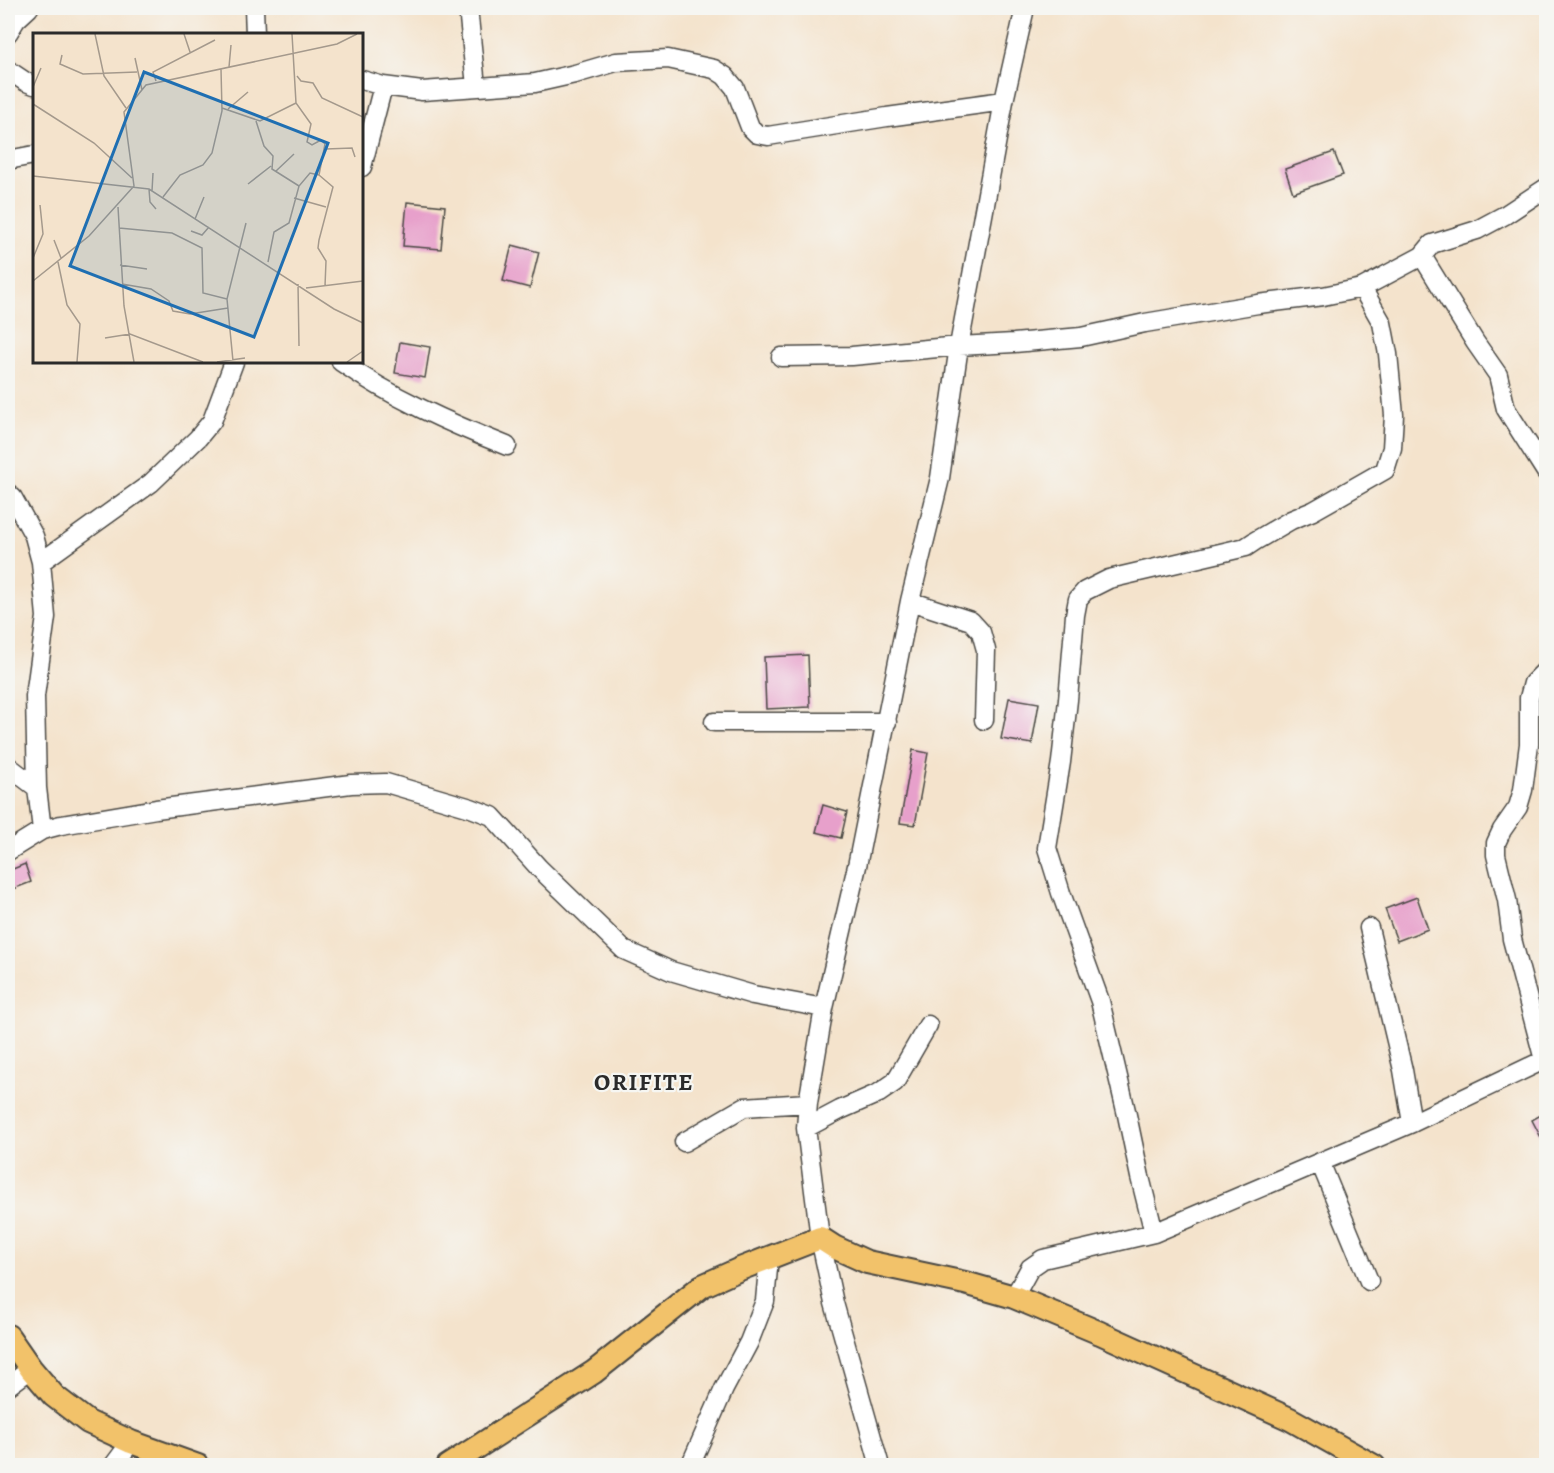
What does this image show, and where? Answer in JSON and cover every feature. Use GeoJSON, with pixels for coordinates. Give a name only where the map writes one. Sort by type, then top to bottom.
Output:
{"type":"FeatureCollection","features":[{"type":"Feature","properties":{"kind":"main road"},"geometry":{"type":"LineString","coordinates":[[448,1466],[594,1372],[702,1286],[820,1238],[867,1262],[965,1283],[1014,1297],[1100,1333],[1290,1419],[1374,1466]]}},
{"type":"Feature","properties":{"kind":"main road"},"geometry":{"type":"LineString","coordinates":[[8,1335],[31,1369],[54,1396],[88,1422],[131,1442],[198,1466]]}},
{"type":"Feature","properties":{"kind":"street"},"geometry":{"type":"LineString","coordinates":[[8,33],[16,20],[29,8]]}},
{"type":"Feature","properties":{"kind":"street"},"geometry":{"type":"LineString","coordinates":[[254,8],[255,33]]}},
{"type":"Feature","properties":{"kind":"street"},"geometry":{"type":"LineString","coordinates":[[468,8],[476,86]]}},
{"type":"Feature","properties":{"kind":"street"},"geometry":{"type":"LineString","coordinates":[[880,1466],[834,1304],[820,1238],[806,1128],[808,1103],[824,1008],[857,866],[910,601],[940,478],[959,346],[1004,101],[1025,8]]}},
{"type":"Feature","properties":{"kind":"street"},"geometry":{"type":"LineString","coordinates":[[363,80],[383,86],[422,91],[535,83],[616,62],[668,59],[714,69],[725,75],[735,88],[750,127],[757,134],[768,136],[1004,101]]}},
{"type":"Feature","properties":{"kind":"street"},"geometry":{"type":"LineString","coordinates":[[8,70],[33,85]]}},
{"type":"Feature","properties":{"kind":"street"},"geometry":{"type":"LineString","coordinates":[[363,163],[383,86]]}},
{"type":"Feature","properties":{"kind":"street"},"geometry":{"type":"LineString","coordinates":[[8,160],[33,155]]}},
{"type":"Feature","properties":{"kind":"street"},"geometry":{"type":"LineString","coordinates":[[781,357],[852,356],[1081,337],[1145,323],[1362,288],[1422,256],[1432,244],[1477,230],[1546,188]]}},
{"type":"Feature","properties":{"kind":"street"},"geometry":{"type":"LineString","coordinates":[[1422,256],[1474,342],[1498,375],[1506,409],[1546,472]]}},
{"type":"Feature","properties":{"kind":"street"},"geometry":{"type":"LineString","coordinates":[[1154,1233],[1101,1001],[1047,848],[1061,762],[1078,599],[1085,591],[1108,579],[1246,548],[1292,520],[1313,511],[1385,470],[1392,448],[1394,415],[1388,354],[1382,323],[1362,288]]}},
{"type":"Feature","properties":{"kind":"street"},"geometry":{"type":"LineString","coordinates":[[41,562],[151,483],[198,438],[212,421],[234,363]]}},
{"type":"Feature","properties":{"kind":"street"},"geometry":{"type":"LineString","coordinates":[[342,363],[367,380],[459,428],[507,446]]}},
{"type":"Feature","properties":{"kind":"street"},"geometry":{"type":"LineString","coordinates":[[8,493],[34,536],[41,562],[46,617],[35,696],[37,788],[42,830]]}},
{"type":"Feature","properties":{"kind":"street"},"geometry":{"type":"LineString","coordinates":[[910,601],[971,621],[981,632],[986,650],[984,720]]}},
{"type":"Feature","properties":{"kind":"street"},"geometry":{"type":"LineString","coordinates":[[1014,1297],[1030,1268],[1043,1259],[1154,1233],[1412,1123],[1545,1060],[1512,939],[1507,900],[1496,855],[1496,843],[1518,807],[1523,790],[1529,744],[1529,698],[1533,683],[1546,670]]}},
{"type":"Feature","properties":{"kind":"street"},"geometry":{"type":"LineString","coordinates":[[714,722],[887,722]]}},
{"type":"Feature","properties":{"kind":"street"},"geometry":{"type":"LineString","coordinates":[[8,766],[37,788]]}},
{"type":"Feature","properties":{"kind":"street"},"geometry":{"type":"LineString","coordinates":[[8,851],[42,830],[61,825],[156,809],[351,784],[386,783],[492,816],[539,868],[624,950],[671,971],[753,995],[824,1008]]}},
{"type":"Feature","properties":{"kind":"street"},"geometry":{"type":"LineString","coordinates":[[1369,928],[1412,1123]]}},
{"type":"Feature","properties":{"kind":"street"},"geometry":{"type":"LineString","coordinates":[[806,1128],[879,1093],[895,1082],[928,1025]]}},
{"type":"Feature","properties":{"kind":"street"},"geometry":{"type":"LineString","coordinates":[[684,1142],[744,1107],[808,1103]]}},
{"type":"Feature","properties":{"kind":"street"},"geometry":{"type":"LineString","coordinates":[[1320,1161],[1369,1281]]}},
{"type":"Feature","properties":{"kind":"street"},"geometry":{"type":"LineString","coordinates":[[690,1466],[724,1389],[749,1342],[765,1301],[769,1258]]}},
{"type":"Feature","properties":{"kind":"street"},"geometry":{"type":"LineString","coordinates":[[8,1386],[31,1369]]}},
{"type":"Feature","properties":{"kind":"street"},"geometry":{"type":"LineString","coordinates":[[113,1466],[131,1442]]}},
{"type":"Feature","properties":{"kind":"building"},"geometry":{"type":"Polygon","coordinates":[[[1334,152],[1343,175],[1293,193],[1285,169],[1334,152]]]}},
{"type":"Feature","properties":{"kind":"building"},"geometry":{"type":"Polygon","coordinates":[[[407,202],[445,206],[441,249],[403,246],[407,202]]]}},
{"type":"Feature","properties":{"kind":"building"},"geometry":{"type":"Polygon","coordinates":[[[512,245],[539,252],[530,288],[503,281],[512,245]]]}},
{"type":"Feature","properties":{"kind":"building"},"geometry":{"type":"Polygon","coordinates":[[[400,342],[430,347],[425,378],[395,373],[400,342]]]}},
{"type":"Feature","properties":{"kind":"building"},"geometry":{"type":"Polygon","coordinates":[[[808,655],[810,707],[766,709],[764,657],[808,655]]]}},
{"type":"Feature","properties":{"kind":"building"},"geometry":{"type":"Polygon","coordinates":[[[1009,698],[1039,703],[1032,744],[1001,739],[1009,698]]]}},
{"type":"Feature","properties":{"kind":"building"},"geometry":{"type":"Polygon","coordinates":[[[913,750],[928,753],[915,825],[900,823],[913,750]]]}},
{"type":"Feature","properties":{"kind":"building"},"geometry":{"type":"Polygon","coordinates":[[[823,805],[847,812],[841,838],[816,832],[823,805]]]}},
{"type":"Feature","properties":{"kind":"building"},"geometry":{"type":"Polygon","coordinates":[[[25,864],[31,882],[8,891],[8,871],[25,864]]]}},
{"type":"Feature","properties":{"kind":"building"},"geometry":{"type":"Polygon","coordinates":[[[1417,897],[1428,929],[1397,941],[1385,909],[1417,897]]]}},
{"type":"Feature","properties":{"kind":"building"},"geometry":{"type":"Polygon","coordinates":[[[1546,1112],[1546,1147],[1532,1120],[1546,1112]]]}},
{"type":"Feature","properties":{"kind":"district","name":"ORIFITE"},"geometry":{"type":"Point","coordinates":[644,1082]}}]}
